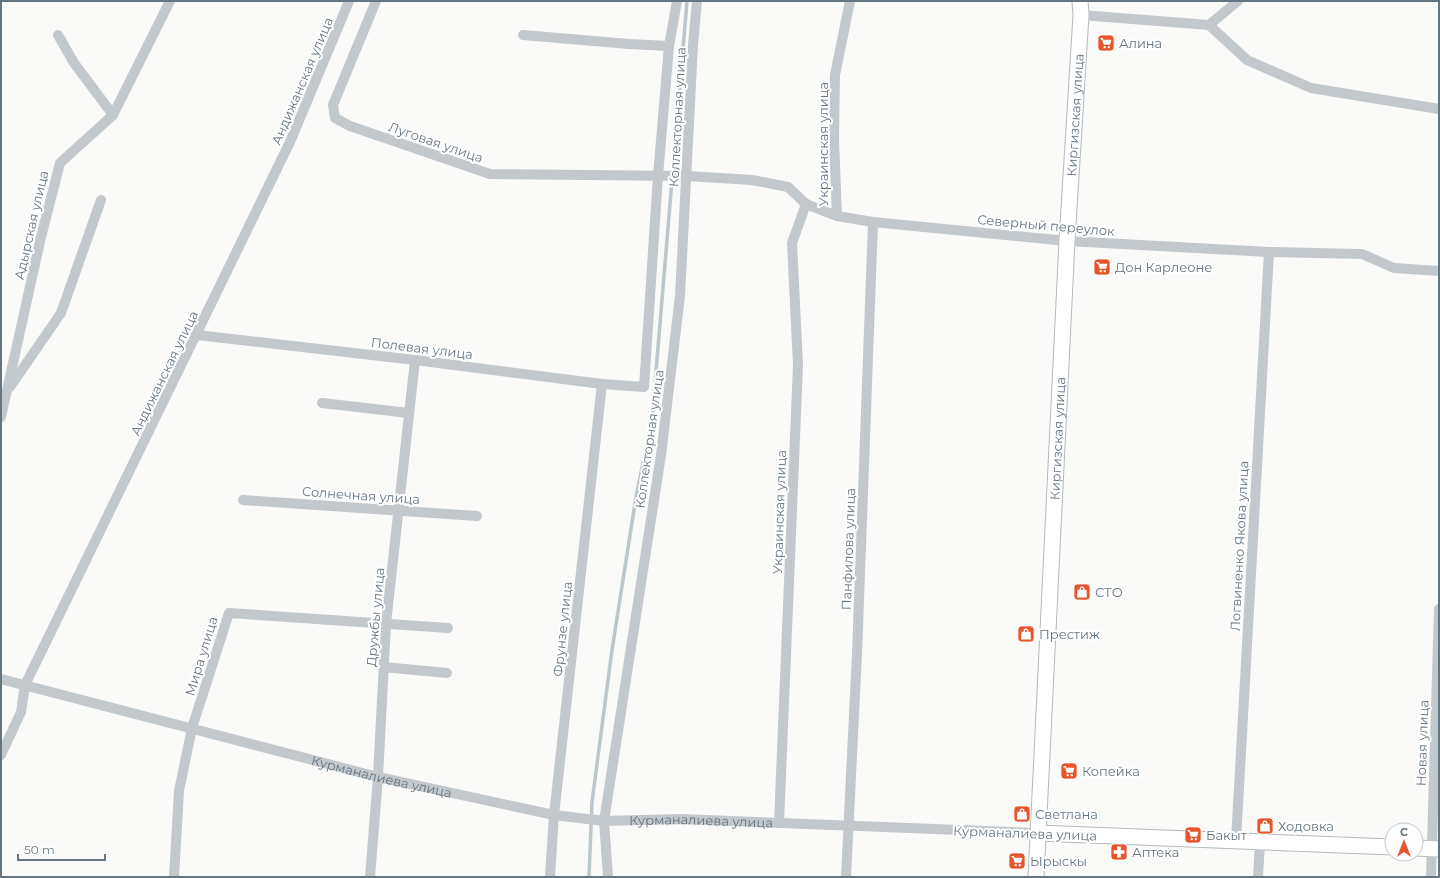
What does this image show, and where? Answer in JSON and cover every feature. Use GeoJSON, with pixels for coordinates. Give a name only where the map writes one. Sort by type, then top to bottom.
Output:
{"type":"FeatureCollection","features":[{"type":"Feature","properties":{"kind":"main road","name":"Киргизская улица"},"geometry":{"type":"LineString","coordinates":[[1036,877],[1067,241],[1080,8]]}},
{"type":"Feature","properties":{"kind":"main road","name":"Курманалиева улица"},"geometry":{"type":"LineString","coordinates":[[1038,833],[1384,847]]}},
{"type":"Feature","properties":{"kind":"main road"},"geometry":{"type":"LineString","coordinates":[[1424,848],[1436,849]]}},
{"type":"Feature","properties":{"kind":"street","name":"Адырская улица"},"geometry":{"type":"LineString","coordinates":[[1,417],[41,237],[60,163],[113,115],[170,1]]}},
{"type":"Feature","properties":{"kind":"street","name":"Андижанская улица"},"geometry":{"type":"LineString","coordinates":[[1,755],[21,712],[25,685],[290,142],[350,1]]}},
{"type":"Feature","properties":{"kind":"street","name":"Луговая улица"},"geometry":{"type":"LineString","coordinates":[[376,1],[333,105],[335,118],[350,126],[490,174],[658,176]]}},
{"type":"Feature","properties":{"kind":"street","name":"Коллекторная улица"},"geometry":{"type":"LineString","coordinates":[[644,387],[658,176],[669,46],[677,1]]}},
{"type":"Feature","properties":{"kind":"street","name":"Коллекторная улица"},"geometry":{"type":"LineString","coordinates":[[608,877],[604,821],[662,448],[680,296],[693,45],[697,1]]}},
{"type":"Feature","properties":{"kind":"street","name":"Украинская улица"},"geometry":{"type":"LineString","coordinates":[[837,216],[834,139],[835,75],[850,1]]}},
{"type":"Feature","properties":{"kind":"street"},"geometry":{"type":"LineString","coordinates":[[1209,25],[1238,1]]}},
{"type":"Feature","properties":{"kind":"street"},"geometry":{"type":"LineString","coordinates":[[1080,8],[1209,25],[1247,60],[1311,88],[1439,109]]}},
{"type":"Feature","properties":{"kind":"street"},"geometry":{"type":"LineString","coordinates":[[58,35],[74,63],[113,115]]}},
{"type":"Feature","properties":{"kind":"street"},"geometry":{"type":"LineString","coordinates":[[523,35],[669,46]]}},
{"type":"Feature","properties":{"kind":"street","name":"Северный переулок"},"geometry":{"type":"LineString","coordinates":[[658,176],[687,176],[752,180],[788,187],[806,204],[837,216],[873,222],[1067,241],[1269,252],[1362,254],[1394,268],[1439,271]]}},
{"type":"Feature","properties":{"kind":"street"},"geometry":{"type":"LineString","coordinates":[[7,390],[61,313],[102,200]]}},
{"type":"Feature","properties":{"kind":"street","name":"Украинская улица"},"geometry":{"type":"LineString","coordinates":[[779,823],[798,365],[792,243],[806,204]]}},
{"type":"Feature","properties":{"kind":"street","name":"Панфилова улица"},"geometry":{"type":"LineString","coordinates":[[846,877],[847,826],[857,654],[873,222]]}},
{"type":"Feature","properties":{"kind":"street","name":"Логвиненко Якова улица"},"geometry":{"type":"LineString","coordinates":[[1236,841],[1269,252]]}},
{"type":"Feature","properties":{"kind":"street","name":"Полевая улица"},"geometry":{"type":"LineString","coordinates":[[197,335],[415,360],[602,384],[644,387]]}},
{"type":"Feature","properties":{"kind":"street","name":"Дружбы улица"},"geometry":{"type":"LineString","coordinates":[[370,877],[378,777],[386,624],[415,360]]}},
{"type":"Feature","properties":{"kind":"street","name":"Фрунзе улица"},"geometry":{"type":"LineString","coordinates":[[550,877],[554,815],[602,384]]}},
{"type":"Feature","properties":{"kind":"street"},"geometry":{"type":"LineString","coordinates":[[322,403],[410,413]]}},
{"type":"Feature","properties":{"kind":"street","name":"Солнечная улица"},"geometry":{"type":"LineString","coordinates":[[243,500],[477,516]]}},
{"type":"Feature","properties":{"kind":"street","name":"Новая улица"},"geometry":{"type":"LineString","coordinates":[[1431,877],[1436,849],[1439,609]]}},
{"type":"Feature","properties":{"kind":"street","name":"Мира улица"},"geometry":{"type":"LineString","coordinates":[[174,877],[179,791],[192,728],[229,613],[448,628]]}},
{"type":"Feature","properties":{"kind":"street"},"geometry":{"type":"LineString","coordinates":[[384,668],[447,673]]}},
{"type":"Feature","properties":{"kind":"street","name":"Курманалиева улица"},"geometry":{"type":"LineString","coordinates":[[1,679],[378,777],[554,815],[604,821],[680,819],[1038,833]]}},
{"type":"Feature","properties":{"kind":"street"},"geometry":{"type":"LineString","coordinates":[[1258,877],[1260,842]]}},
{"type":"Feature","properties":{"kind":"waterway"},"geometry":{"type":"LineString","coordinates":[[589,877],[592,802],[612,650],[636,497],[652,419],[687,1]]}},
{"type":"Feature","properties":{"kind":"place","name":"Алина"},"geometry":{"type":"Point","coordinates":[1106,43]}},
{"type":"Feature","properties":{"kind":"place","name":"Дон Карлеоне"},"geometry":{"type":"Point","coordinates":[1102,267]}},
{"type":"Feature","properties":{"kind":"place","name":"СТО"},"geometry":{"type":"Point","coordinates":[1082,592]}},
{"type":"Feature","properties":{"kind":"place","name":"Престиж"},"geometry":{"type":"Point","coordinates":[1026,634]}},
{"type":"Feature","properties":{"kind":"place","name":"Копейка"},"geometry":{"type":"Point","coordinates":[1069,771]}},
{"type":"Feature","properties":{"kind":"place","name":"Светлана"},"geometry":{"type":"Point","coordinates":[1022,814]}},
{"type":"Feature","properties":{"kind":"place","name":"Ходовка"},"geometry":{"type":"Point","coordinates":[1265,826]}},
{"type":"Feature","properties":{"kind":"place","name":"Бакыт"},"geometry":{"type":"Point","coordinates":[1193,835]}},
{"type":"Feature","properties":{"kind":"place","name":"Аптека"},"geometry":{"type":"Point","coordinates":[1119,852]}},
{"type":"Feature","properties":{"kind":"place","name":"Ырыскы"},"geometry":{"type":"Point","coordinates":[1017,861]}}]}
